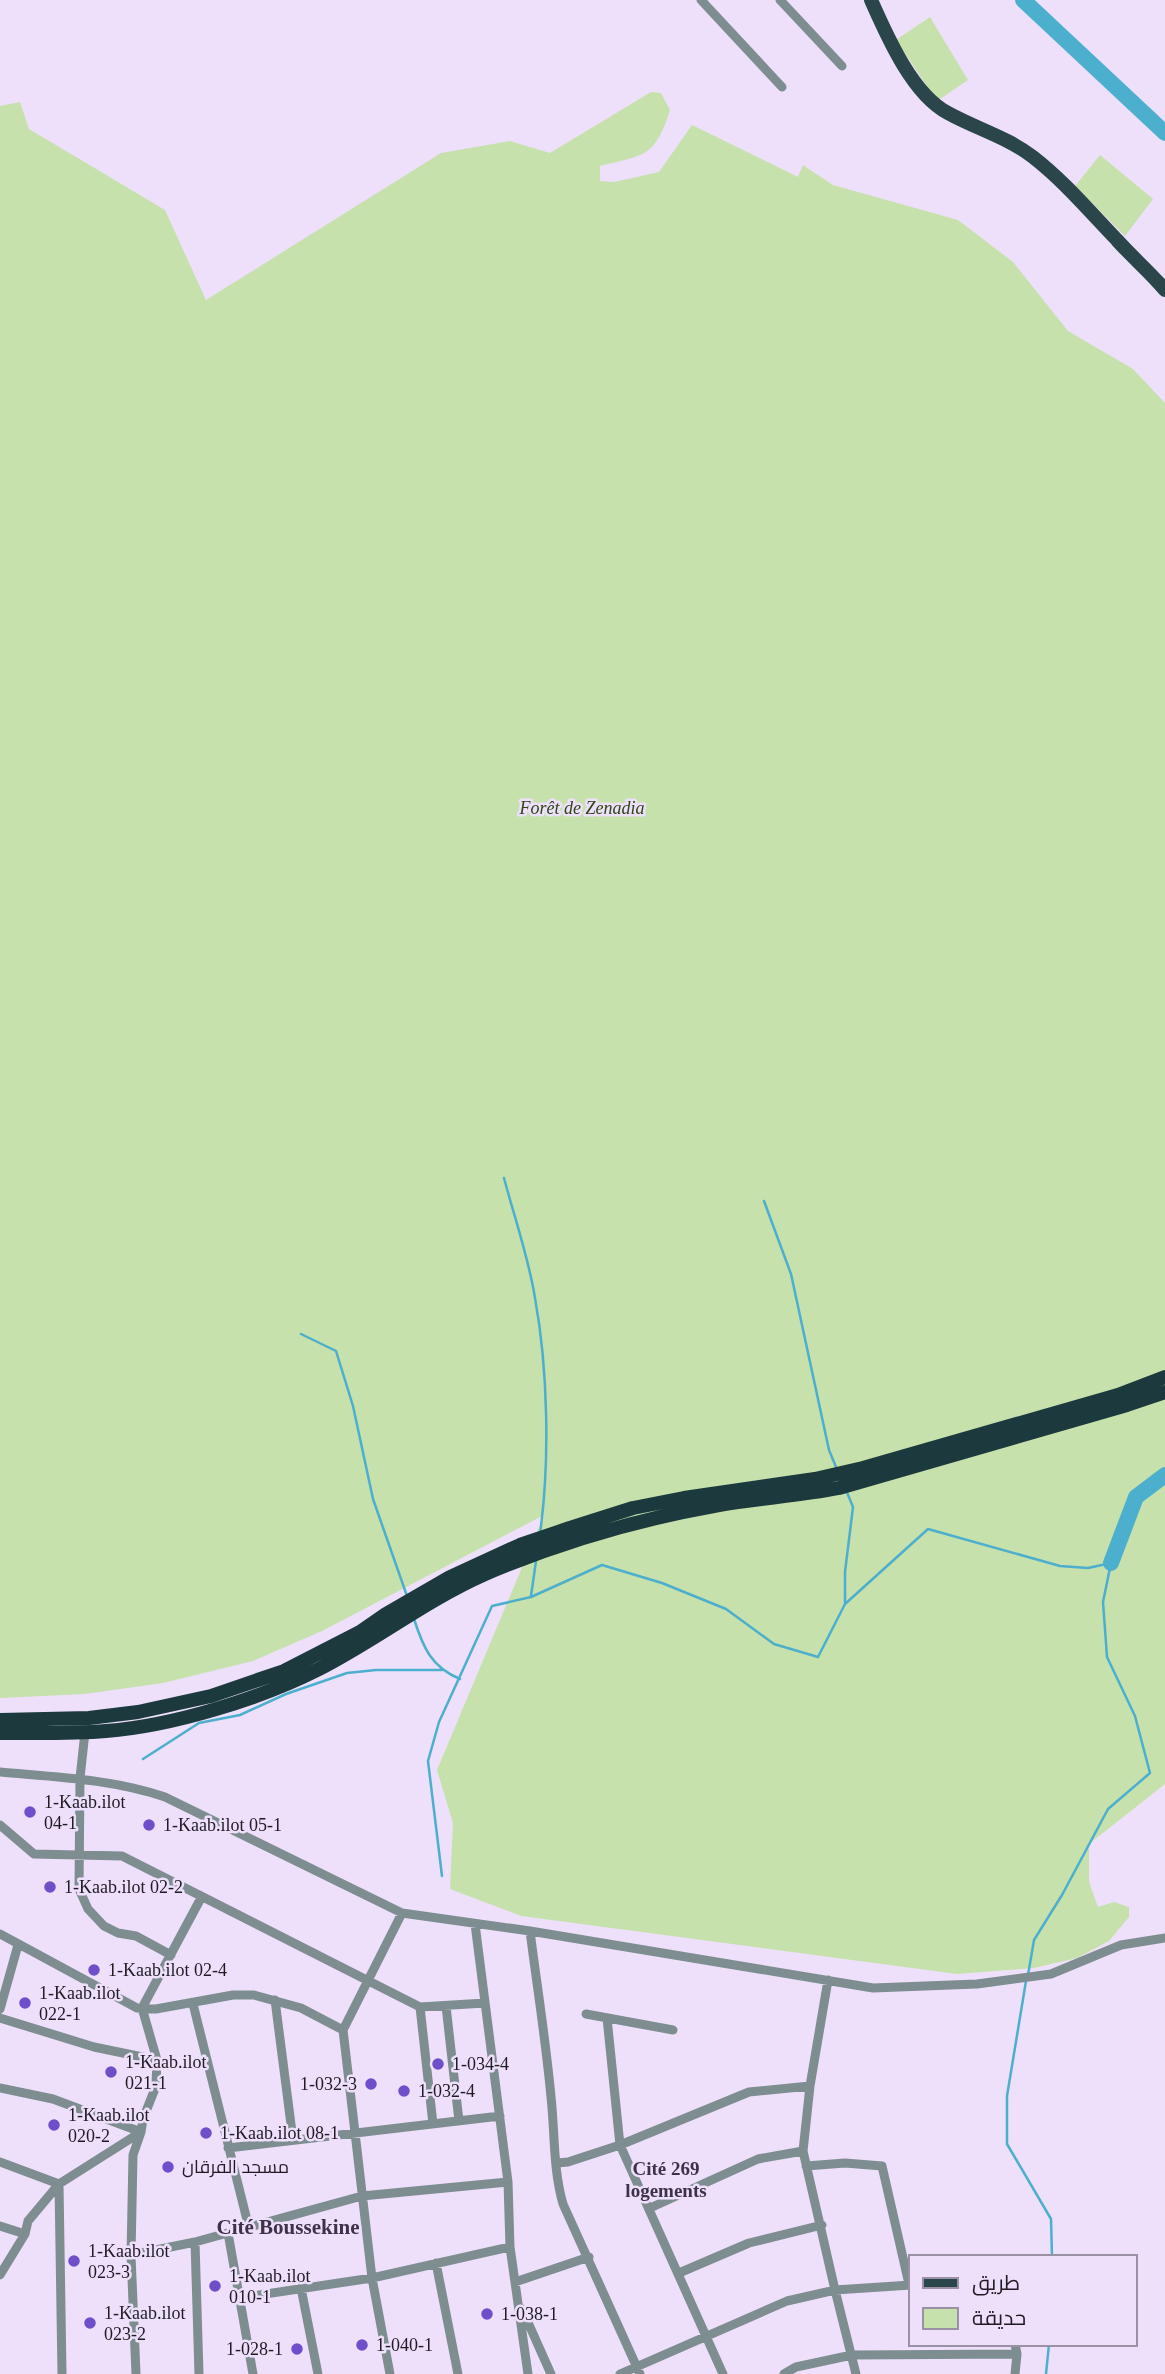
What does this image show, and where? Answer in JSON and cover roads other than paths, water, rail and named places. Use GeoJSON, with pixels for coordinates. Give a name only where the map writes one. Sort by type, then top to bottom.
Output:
{"type":"FeatureCollection","features":[{"type":"Feature","properties":{"kind":"highway"},"geometry":{"type":"LineString","coordinates":[[0,1720],[89,1718],[138,1712],[211,1696],[284,1671],[360,1632],[450,1577],[520,1545],[567,1529],[633,1508],[815,1479],[863,1468],[1118,1395],[1165,1377]]}},
{"type":"Feature","properties":{"kind":"highway"},"geometry":{"type":"LineString","coordinates":[[0,1733],[107,1731],[172,1720],[213,1709],[287,1684],[346,1655],[452,1590],[485,1574],[582,1540],[627,1526],[706,1508],[839,1488],[1165,1392]]}},
{"type":"Feature","properties":{"kind":"main road"},"geometry":{"type":"LineString","coordinates":[[872,0],[902,61],[935,104],[946,112],[1017,146],[1035,159],[1072,192],[1165,290]]}},
{"type":"Feature","properties":{"kind":"street"},"geometry":{"type":"LineString","coordinates":[[701,0],[782,87]]}},
{"type":"Feature","properties":{"kind":"street"},"geometry":{"type":"LineString","coordinates":[[708,8],[716,0]]}},
{"type":"Feature","properties":{"kind":"street"},"geometry":{"type":"LineString","coordinates":[[780,0],[842,66]]}},
{"type":"Feature","properties":{"kind":"street"},"geometry":{"type":"LineString","coordinates":[[85,1732],[80,1778],[79,1889],[88,1909],[103,1926],[118,1933],[136,1936],[171,1955]]}},
{"type":"Feature","properties":{"kind":"street"},"geometry":{"type":"LineString","coordinates":[[0,1772],[80,1778],[141,1789],[165,1797],[402,1913],[530,1931],[873,1988],[1001,1981],[1051,1974],[1121,1945],[1165,1938]]}},
{"type":"Feature","properties":{"kind":"street"},"geometry":{"type":"LineString","coordinates":[[0,1825],[34,1854],[121,1856],[420,2007],[485,2003]]}},
{"type":"Feature","properties":{"kind":"street"},"geometry":{"type":"LineString","coordinates":[[135,2374],[131,2255],[133,2155],[156,2086],[157,2060],[142,2008],[201,1898]]}},
{"type":"Feature","properties":{"kind":"street"},"geometry":{"type":"LineString","coordinates":[[390,2374],[372,2277],[343,2030],[402,1913]]}},
{"type":"Feature","properties":{"kind":"street"},"geometry":{"type":"LineString","coordinates":[[475,1924],[508,2182],[510,2247],[528,2374]]}},
{"type":"Feature","properties":{"kind":"street"},"geometry":{"type":"LineString","coordinates":[[530,1931],[551,2096],[556,2180],[563,2204],[639,2370]]}},
{"type":"Feature","properties":{"kind":"street"},"geometry":{"type":"LineString","coordinates":[[0,1934],[137,2008],[156,2010],[233,1995],[254,1996],[300,2008],[343,2030]]}},
{"type":"Feature","properties":{"kind":"street"},"geometry":{"type":"LineString","coordinates":[[0,2009],[18,1945]]}},
{"type":"Feature","properties":{"kind":"street"},"geometry":{"type":"LineString","coordinates":[[828,1980],[810,2086],[803,2151],[856,2374]]}},
{"type":"Feature","properties":{"kind":"street"},"geometry":{"type":"LineString","coordinates":[[275,2000],[293,2140]]}},
{"type":"Feature","properties":{"kind":"street"},"geometry":{"type":"LineString","coordinates":[[193,2004],[249,2228]]}},
{"type":"Feature","properties":{"kind":"street"},"geometry":{"type":"LineString","coordinates":[[446,2006],[458,2121]]}},
{"type":"Feature","properties":{"kind":"street"},"geometry":{"type":"LineString","coordinates":[[420,2007],[433,2124]]}},
{"type":"Feature","properties":{"kind":"street"},"geometry":{"type":"LineString","coordinates":[[586,2014],[673,2031]]}},
{"type":"Feature","properties":{"kind":"street"},"geometry":{"type":"LineString","coordinates":[[0,2018],[94,2047],[157,2060]]}},
{"type":"Feature","properties":{"kind":"street"},"geometry":{"type":"LineString","coordinates":[[607,2018],[620,2145],[723,2374]]}},
{"type":"Feature","properties":{"kind":"street"},"geometry":{"type":"LineString","coordinates":[[557,2163],[620,2145],[749,2092],[810,2086]]}},
{"type":"Feature","properties":{"kind":"street"},"geometry":{"type":"LineString","coordinates":[[0,2088],[53,2099],[141,2132]]}},
{"type":"Feature","properties":{"kind":"street"},"geometry":{"type":"LineString","coordinates":[[228,2148],[500,2116]]}},
{"type":"Feature","properties":{"kind":"street"},"geometry":{"type":"LineString","coordinates":[[0,2275],[25,2234],[28,2221],[58,2185],[141,2132]]}},
{"type":"Feature","properties":{"kind":"street"},"geometry":{"type":"LineString","coordinates":[[650,2208],[758,2159],[803,2151]]}},
{"type":"Feature","properties":{"kind":"street"},"geometry":{"type":"LineString","coordinates":[[0,2162],[58,2185]]}},
{"type":"Feature","properties":{"kind":"street"},"geometry":{"type":"LineString","coordinates":[[806,2166],[845,2163],[881,2166],[909,2280]]}},
{"type":"Feature","properties":{"kind":"street"},"geometry":{"type":"LineString","coordinates":[[131,2255],[195,2242],[362,2196],[508,2182]]}},
{"type":"Feature","properties":{"kind":"street"},"geometry":{"type":"LineString","coordinates":[[58,2185],[62,2374]]}},
{"type":"Feature","properties":{"kind":"street"},"geometry":{"type":"LineString","coordinates":[[679,2273],[749,2243],[822,2225]]}},
{"type":"Feature","properties":{"kind":"street"},"geometry":{"type":"LineString","coordinates":[[0,2226],[25,2234]]}},
{"type":"Feature","properties":{"kind":"street"},"geometry":{"type":"LineString","coordinates":[[228,2233],[253,2374]]}},
{"type":"Feature","properties":{"kind":"street"},"geometry":{"type":"LineString","coordinates":[[195,2242],[199,2374]]}},
{"type":"Feature","properties":{"kind":"street"},"geometry":{"type":"LineString","coordinates":[[239,2298],[372,2277],[510,2247]]}},
{"type":"Feature","properties":{"kind":"street"},"geometry":{"type":"LineString","coordinates":[[515,2283],[589,2257]]}},
{"type":"Feature","properties":{"kind":"street"},"geometry":{"type":"LineString","coordinates":[[436,2263],[458,2374]]}},
{"type":"Feature","properties":{"kind":"street"},"geometry":{"type":"LineString","coordinates":[[620,2374],[639,2370],[707,2335],[786,2301],[835,2290],[909,2284]]}},
{"type":"Feature","properties":{"kind":"street"},"geometry":{"type":"LineString","coordinates":[[301,2288],[318,2374]]}},
{"type":"Feature","properties":{"kind":"street"},"geometry":{"type":"LineString","coordinates":[[517,2298],[551,2374]]}},
{"type":"Feature","properties":{"kind":"street"},"geometry":{"type":"LineString","coordinates":[[783,2374],[796,2367],[852,2355],[1016,2349],[1015,2374]]}},
{"type":"Feature","properties":{"kind":"waterway"},"geometry":{"type":"LineString","coordinates":[[1023,0],[1165,133]]}},
{"type":"Feature","properties":{"kind":"waterway"},"geometry":{"type":"LineString","coordinates":[[504,1178],[532,1283],[543,1355],[546,1446],[540,1534]]}},
{"type":"Feature","properties":{"kind":"waterway"},"geometry":{"type":"LineString","coordinates":[[764,1201],[791,1274],[829,1450],[836,1467]]}},
{"type":"Feature","properties":{"kind":"waterway"},"geometry":{"type":"LineString","coordinates":[[301,1334],[336,1351],[353,1406],[373,1499],[407,1596]]}},
{"type":"Feature","properties":{"kind":"waterway"},"geometry":{"type":"LineString","coordinates":[[1111,1563],[1136,1497],[1165,1475]]}},
{"type":"Feature","properties":{"kind":"waterway"},"geometry":{"type":"LineString","coordinates":[[845,1603],[845,1572],[853,1507],[846,1490]]}},
{"type":"Feature","properties":{"kind":"waterway"},"geometry":{"type":"LineString","coordinates":[[442,1876],[428,1761],[439,1722],[492,1606],[531,1597],[602,1565],[662,1583],[726,1609],[774,1644],[818,1657],[845,1604],[928,1529],[1060,1566],[1088,1568],[1111,1563],[1103,1602],[1107,1657],[1135,1716],[1150,1773],[1108,1809],[1062,1895],[1034,1940],[1028,1975]]}},
{"type":"Feature","properties":{"kind":"waterway"},"geometry":{"type":"LineString","coordinates":[[531,1596],[536,1561]]}},
{"type":"Feature","properties":{"kind":"waterway"},"geometry":{"type":"LineString","coordinates":[[414,1619],[435,1662],[460,1679]]}},
{"type":"Feature","properties":{"kind":"waterway"},"geometry":{"type":"LineString","coordinates":[[143,1759],[199,1723],[240,1715],[286,1694],[347,1673],[442,1670]]}},
{"type":"Feature","properties":{"kind":"waterway"},"geometry":{"type":"LineString","coordinates":[[1026,1981],[1007,2096],[1007,2144],[1051,2219],[1052,2255]]}},
{"type":"Feature","properties":{"kind":"waterway"},"geometry":{"type":"LineString","coordinates":[[1046,2374],[1049,2346]]}},
{"type":"Feature","properties":{"kind":"place","name":"1-Kaab.ilot 04-1"},"geometry":{"type":"Point","coordinates":[30,1812]}},
{"type":"Feature","properties":{"kind":"place","name":"1-Kaab.ilot 05-1"},"geometry":{"type":"Point","coordinates":[149,1825]}},
{"type":"Feature","properties":{"kind":"place","name":"1-Kaab.ilot 02-2"},"geometry":{"type":"Point","coordinates":[50,1887]}},
{"type":"Feature","properties":{"kind":"place","name":"1-Kaab.ilot 02-4"},"geometry":{"type":"Point","coordinates":[94,1970]}},
{"type":"Feature","properties":{"kind":"place","name":"1-Kaab.ilot 022-1"},"geometry":{"type":"Point","coordinates":[25,2003]}},
{"type":"Feature","properties":{"kind":"place","name":"1-034-4"},"geometry":{"type":"Point","coordinates":[438,2064]}},
{"type":"Feature","properties":{"kind":"place","name":"1-Kaab.ilot 021-1"},"geometry":{"type":"Point","coordinates":[111,2072]}},
{"type":"Feature","properties":{"kind":"place","name":"1-032-3"},"geometry":{"type":"Point","coordinates":[371,2084]}},
{"type":"Feature","properties":{"kind":"place","name":"1-032-4"},"geometry":{"type":"Point","coordinates":[404,2091]}},
{"type":"Feature","properties":{"kind":"place","name":"1-Kaab.ilot 020-2"},"geometry":{"type":"Point","coordinates":[54,2125]}},
{"type":"Feature","properties":{"kind":"place","name":"1-Kaab.ilot 08-1"},"geometry":{"type":"Point","coordinates":[206,2133]}},
{"type":"Feature","properties":{"kind":"place","name":"مسجد الفرقان"},"geometry":{"type":"Point","coordinates":[168,2167]}},
{"type":"Feature","properties":{"kind":"place","name":"1-Kaab.ilot 023-3"},"geometry":{"type":"Point","coordinates":[74,2261]}},
{"type":"Feature","properties":{"kind":"place","name":"1-Kaab.ilot 010-1"},"geometry":{"type":"Point","coordinates":[215,2286]}},
{"type":"Feature","properties":{"kind":"place","name":"1-038-1"},"geometry":{"type":"Point","coordinates":[487,2314]}},
{"type":"Feature","properties":{"kind":"place","name":"1-Kaab.ilot 023-2"},"geometry":{"type":"Point","coordinates":[90,2323]}},
{"type":"Feature","properties":{"kind":"place","name":"1-040-1"},"geometry":{"type":"Point","coordinates":[362,2345]}},
{"type":"Feature","properties":{"kind":"place","name":"1-028-1"},"geometry":{"type":"Point","coordinates":[297,2349]}},
{"type":"Feature","properties":{"kind":"district","name":"Cité 269 logements"},"geometry":{"type":"Point","coordinates":[666,2179]}},
{"type":"Feature","properties":{"kind":"district","name":"Cité Boussekine"},"geometry":{"type":"Point","coordinates":[288,2227]}},
{"type":"Feature","properties":{"kind":"park label","name":"Forêt de Zenadia"},"geometry":{"type":"Point","coordinates":[582,808]}}]}
